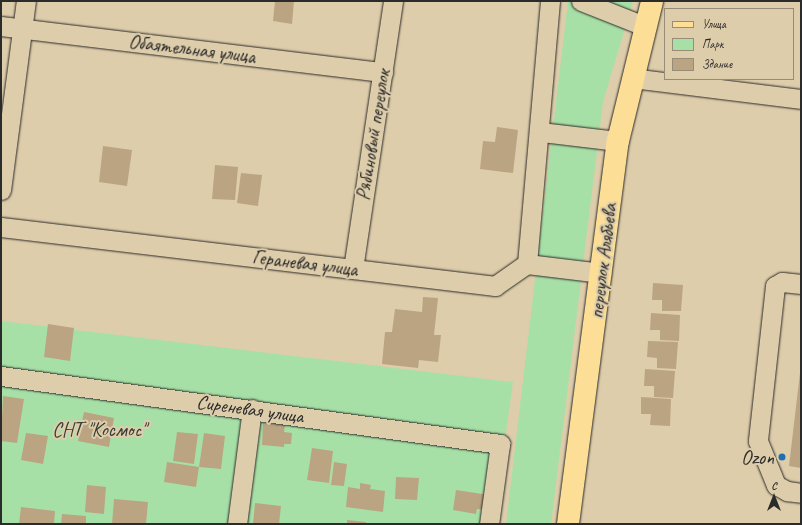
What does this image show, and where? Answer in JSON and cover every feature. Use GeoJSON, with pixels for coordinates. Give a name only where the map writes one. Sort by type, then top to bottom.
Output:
{"type":"FeatureCollection","features":[{"type":"Feature","properties":{"kind":"main road","name":"переулок Алябьева"},"geometry":{"type":"LineString","coordinates":[[568,524],[618,141],[644,26],[652,1]]}},
{"type":"Feature","properties":{"kind":"lane"},"geometry":{"type":"LineString","coordinates":[[1,190],[26,1]]}},
{"type":"Feature","properties":{"kind":"lane","name":"Рябиновый переулок"},"geometry":{"type":"LineString","coordinates":[[353,269],[393,1]]}},
{"type":"Feature","properties":{"kind":"lane"},"geometry":{"type":"LineString","coordinates":[[550,1],[541,132],[527,264],[601,273]]}},
{"type":"Feature","properties":{"kind":"lane"},"geometry":{"type":"LineString","coordinates":[[581,1],[644,26]]}},
{"type":"Feature","properties":{"kind":"lane","name":"Обаятельная улица"},"geometry":{"type":"LineString","coordinates":[[1,26],[383,72]]}},
{"type":"Feature","properties":{"kind":"lane"},"geometry":{"type":"LineString","coordinates":[[632,78],[801,99]]}},
{"type":"Feature","properties":{"kind":"lane"},"geometry":{"type":"LineString","coordinates":[[541,132],[618,141]]}},
{"type":"Feature","properties":{"kind":"lane","name":"Гераневая улица"},"geometry":{"type":"LineString","coordinates":[[1,227],[495,286],[527,264]]}},
{"type":"Feature","properties":{"kind":"lane"},"geometry":{"type":"LineString","coordinates":[[801,284],[782,282],[775,286],[758,446],[776,485],[787,492],[801,493]]}},
{"type":"Feature","properties":{"kind":"lane","name":"Сиреневая улица"},"geometry":{"type":"LineString","coordinates":[[1,376],[500,444],[489,524]]}},
{"type":"Feature","properties":{"kind":"lane"},"geometry":{"type":"LineString","coordinates":[[237,524],[252,409]]}},
{"type":"Feature","properties":{"kind":"green space"},"geometry":{"type":"Polygon","coordinates":[[[568,1],[633,1],[603,102],[551,524],[506,524],[568,1]]]}},
{"type":"Feature","properties":{"kind":"green space","name":"СНТ \"Космос\""},"geometry":{"type":"Polygon","coordinates":[[[1,321],[513,382],[493,524],[1,524],[1,321]]]}},
{"type":"Feature","properties":{"kind":"building"},"geometry":{"type":"Polygon","coordinates":[[[275,1],[294,1],[292,24],[273,21],[275,1]]]}},
{"type":"Feature","properties":{"kind":"building"},"geometry":{"type":"Polygon","coordinates":[[[497,127],[518,130],[513,173],[480,169],[483,141],[495,142],[497,127]]]}},
{"type":"Feature","properties":{"kind":"building"},"geometry":{"type":"Polygon","coordinates":[[[103,146],[132,150],[127,186],[99,182],[103,146]]]}},
{"type":"Feature","properties":{"kind":"building"},"geometry":{"type":"Polygon","coordinates":[[[215,165],[238,167],[235,200],[212,199],[215,165]]]}},
{"type":"Feature","properties":{"kind":"building"},"geometry":{"type":"Polygon","coordinates":[[[241,173],[262,175],[258,206],[237,203],[241,173]]]}},
{"type":"Feature","properties":{"kind":"building"},"geometry":{"type":"Polygon","coordinates":[[[653,283],[683,285],[681,311],[662,311],[662,300],[652,300],[653,283]]]}},
{"type":"Feature","properties":{"kind":"building"},"geometry":{"type":"Polygon","coordinates":[[[423,297],[438,298],[434,335],[441,335],[438,362],[419,360],[418,368],[382,364],[385,332],[392,332],[395,309],[422,312],[423,297]]]}},
{"type":"Feature","properties":{"kind":"building"},"geometry":{"type":"Polygon","coordinates":[[[651,313],[680,315],[679,341],[660,340],[660,330],[650,330],[651,313]]]}},
{"type":"Feature","properties":{"kind":"building"},"geometry":{"type":"Polygon","coordinates":[[[48,324],[74,328],[70,361],[44,357],[48,324]]]}},
{"type":"Feature","properties":{"kind":"building"},"geometry":{"type":"Polygon","coordinates":[[[648,341],[678,342],[676,369],[657,368],[657,358],[647,357],[648,341]]]}},
{"type":"Feature","properties":{"kind":"building"},"geometry":{"type":"Polygon","coordinates":[[[645,369],[675,371],[673,398],[654,397],[654,386],[644,386],[645,369]]]}},
{"type":"Feature","properties":{"kind":"building"},"geometry":{"type":"Polygon","coordinates":[[[801,373],[801,468],[789,466],[801,373]]]}},
{"type":"Feature","properties":{"kind":"building"},"geometry":{"type":"Polygon","coordinates":[[[3,396],[24,399],[17,443],[1,441],[3,396]]]}},
{"type":"Feature","properties":{"kind":"building"},"geometry":{"type":"Polygon","coordinates":[[[641,397],[671,399],[670,426],[650,425],[651,414],[641,414],[641,397]]]}},
{"type":"Feature","properties":{"kind":"building"},"geometry":{"type":"Polygon","coordinates":[[[84,412],[114,418],[109,447],[78,441],[84,412]]]}},
{"type":"Feature","properties":{"kind":"building"},"geometry":{"type":"Polygon","coordinates":[[[263,423],[285,425],[284,432],[292,433],[291,444],[284,444],[284,447],[262,445],[263,423]]]}},
{"type":"Feature","properties":{"kind":"building"},"geometry":{"type":"Polygon","coordinates":[[[177,432],[198,434],[194,464],[173,461],[177,432]]]}},
{"type":"Feature","properties":{"kind":"building"},"geometry":{"type":"Polygon","coordinates":[[[26,433],[48,436],[43,464],[21,460],[26,433]]]}},
{"type":"Feature","properties":{"kind":"building"},"geometry":{"type":"Polygon","coordinates":[[[204,433],[225,436],[221,469],[199,467],[204,433]]]}},
{"type":"Feature","properties":{"kind":"building"},"geometry":{"type":"Polygon","coordinates":[[[312,448],[333,451],[329,483],[307,480],[312,448]]]}},
{"type":"Feature","properties":{"kind":"building"},"geometry":{"type":"Polygon","coordinates":[[[167,462],[199,467],[196,487],[164,482],[167,462]]]}},
{"type":"Feature","properties":{"kind":"building"},"geometry":{"type":"Polygon","coordinates":[[[334,462],[347,464],[344,486],[331,485],[334,462]]]}},
{"type":"Feature","properties":{"kind":"building"},"geometry":{"type":"Polygon","coordinates":[[[396,477],[419,478],[417,500],[395,499],[396,477]]]}},
{"type":"Feature","properties":{"kind":"building"},"geometry":{"type":"Polygon","coordinates":[[[360,483],[371,485],[370,489],[385,491],[383,512],[346,507],[348,487],[360,489],[360,483]]]}},
{"type":"Feature","properties":{"kind":"building"},"geometry":{"type":"Polygon","coordinates":[[[87,485],[106,487],[104,514],[85,512],[87,485]]]}},
{"type":"Feature","properties":{"kind":"building"},"geometry":{"type":"Polygon","coordinates":[[[456,490],[489,495],[487,510],[477,509],[476,514],[453,510],[456,490]]]}},
{"type":"Feature","properties":{"kind":"building"},"geometry":{"type":"Polygon","coordinates":[[[114,499],[148,502],[146,524],[112,524],[114,499]]]}},
{"type":"Feature","properties":{"kind":"building"},"geometry":{"type":"Polygon","coordinates":[[[255,503],[281,506],[279,524],[253,524],[255,503]]]}},
{"type":"Feature","properties":{"kind":"building"},"geometry":{"type":"Polygon","coordinates":[[[21,507],[55,511],[54,524],[19,524],[21,507]]]}},
{"type":"Feature","properties":{"kind":"building"},"geometry":{"type":"Polygon","coordinates":[[[62,514],[86,516],[86,524],[61,524],[62,514]]]}},
{"type":"Feature","properties":{"kind":"building"},"geometry":{"type":"Polygon","coordinates":[[[347,520],[366,522],[366,524],[347,524],[347,520]]]}},
{"type":"Feature","properties":{"kind":"place","name":"Ozon"},"geometry":{"type":"Point","coordinates":[782,457]}}]}
